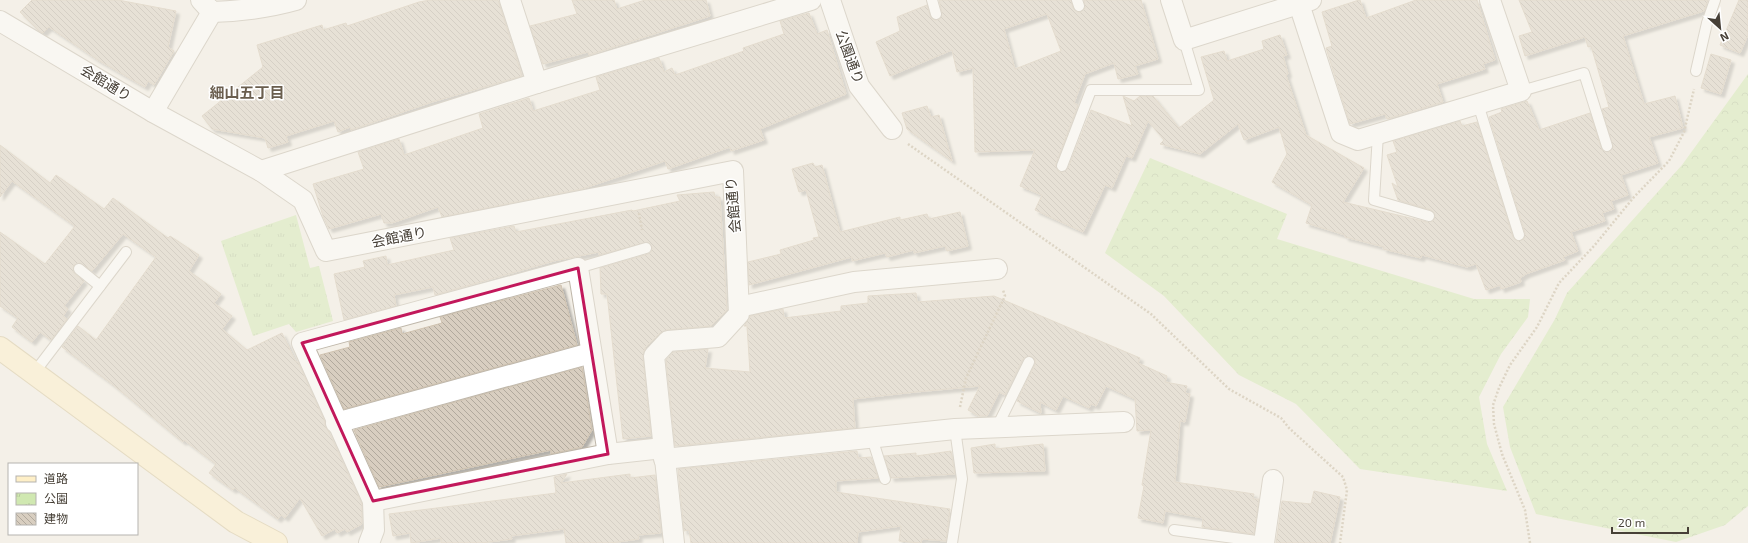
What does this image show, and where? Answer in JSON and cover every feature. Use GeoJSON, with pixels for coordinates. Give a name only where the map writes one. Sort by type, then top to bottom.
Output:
{"type":"FeatureCollection","features":[{"type":"Feature","properties":{"kind":"main road"},"geometry":{"type":"LineString","coordinates":[[0,348],[236,522],[276,543]]}},
{"type":"Feature","properties":{"kind":"street"},"geometry":{"type":"LineString","coordinates":[[153,112],[206,6],[246,10],[273,7],[296,0]]}},
{"type":"Feature","properties":{"kind":"street"},"geometry":{"type":"LineString","coordinates":[[510,0],[537,83]]}},
{"type":"Feature","properties":{"kind":"street"},"geometry":{"type":"LineString","coordinates":[[261,171],[537,83],[811,0]]}},
{"type":"Feature","properties":{"kind":"street","name":"公園通り"},"geometry":{"type":"LineString","coordinates":[[830,0],[859,86],[892,129]]}},
{"type":"Feature","properties":{"kind":"street"},"geometry":{"type":"LineString","coordinates":[[1171,0],[1184,40],[1305,2],[1341,133],[1358,140],[1521,92],[1490,0]]}},
{"type":"Feature","properties":{"kind":"street","name":"会館通り"},"geometry":{"type":"LineString","coordinates":[[0,21],[153,112],[261,171],[304,200],[326,251],[732,171],[739,310]]}},
{"type":"Feature","properties":{"kind":"street"},"geometry":{"type":"LineString","coordinates":[[369,543],[374,530],[373,501],[336,423],[302,343],[578,268],[608,454]]}},
{"type":"Feature","properties":{"kind":"street"},"geometry":{"type":"LineString","coordinates":[[674,543],[654,356],[668,341],[718,337],[739,310],[854,282],[997,269]]}},
{"type":"Feature","properties":{"kind":"street"},"geometry":{"type":"LineString","coordinates":[[336,423],[591,353]]}},
{"type":"Feature","properties":{"kind":"street"},"geometry":{"type":"LineString","coordinates":[[373,501],[608,454],[664,454],[872,438],[955,429],[1124,422]]}},
{"type":"Feature","properties":{"kind":"street"},"geometry":{"type":"LineString","coordinates":[[1264,543],[1273,480]]}},
{"type":"Feature","properties":{"kind":"lane"},"geometry":{"type":"LineString","coordinates":[[932,0],[936,14]]}},
{"type":"Feature","properties":{"kind":"lane"},"geometry":{"type":"LineString","coordinates":[[1696,71],[1707,23],[1716,0]]}},
{"type":"Feature","properties":{"kind":"lane"},"geometry":{"type":"LineString","coordinates":[[1062,166],[1091,90],[1199,90],[1184,40]]}},
{"type":"Feature","properties":{"kind":"lane"},"geometry":{"type":"LineString","coordinates":[[1521,92],[1584,73],[1607,146]]}},
{"type":"Feature","properties":{"kind":"lane"},"geometry":{"type":"LineString","coordinates":[[1478,104],[1519,235]]}},
{"type":"Feature","properties":{"kind":"lane"},"geometry":{"type":"LineString","coordinates":[[1378,134],[1374,200],[1429,216]]}},
{"type":"Feature","properties":{"kind":"lane"},"geometry":{"type":"LineString","coordinates":[[578,268],[646,248]]}},
{"type":"Feature","properties":{"kind":"lane"},"geometry":{"type":"LineString","coordinates":[[34,373],[126,252]]}},
{"type":"Feature","properties":{"kind":"lane"},"geometry":{"type":"LineString","coordinates":[[78,269],[100,286]]}},
{"type":"Feature","properties":{"kind":"lane"},"geometry":{"type":"LineString","coordinates":[[997,427],[1029,362]]}},
{"type":"Feature","properties":{"kind":"lane"},"geometry":{"type":"LineString","coordinates":[[952,543],[962,479],[955,429]]}},
{"type":"Feature","properties":{"kind":"lane"},"geometry":{"type":"LineString","coordinates":[[872,438],[885,479]]}},
{"type":"Feature","properties":{"kind":"lane"},"geometry":{"type":"LineString","coordinates":[[1174,530],[1264,543]]}},
{"type":"Feature","properties":{"kind":"path"},"geometry":{"type":"LineString","coordinates":[[1530,543],[1525,510],[1502,454],[1494,424],[1493,405],[1510,365],[1537,327],[1559,283],[1594,246],[1634,197],[1669,161],[1684,132],[1692,103],[1696,71]]}},
{"type":"Feature","properties":{"kind":"path"},"geometry":{"type":"LineString","coordinates":[[892,129],[926,158],[1151,314],[1229,389],[1281,418],[1289,428],[1344,477],[1347,490],[1340,543]]}},
{"type":"Feature","properties":{"kind":"path"},"geometry":{"type":"LineString","coordinates":[[634,191],[646,248]]}},
{"type":"Feature","properties":{"kind":"path"},"geometry":{"type":"LineString","coordinates":[[955,429],[966,378],[1005,296]]}},
{"type":"Feature","properties":{"kind":"highlighted area"},"geometry":{"type":"Polygon","coordinates":[[[578,268],[608,454],[373,501],[302,343],[578,268]]]}},
{"type":"Feature","properties":{"kind":"green space"},"geometry":{"type":"Polygon","coordinates":[[[1748,74],[1748,506],[1725,525],[1676,542],[1536,514],[1510,447],[1503,407],[1555,319],[1567,293],[1682,165],[1748,74]]]}},
{"type":"Feature","properties":{"kind":"green space"},"geometry":{"type":"Polygon","coordinates":[[[1150,158],[1287,214],[1277,239],[1474,299],[1530,299],[1528,317],[1501,354],[1479,397],[1487,444],[1507,491],[1360,469],[1296,404],[1239,375],[1164,296],[1105,253],[1150,158]]]}},
{"type":"Feature","properties":{"kind":"green space"},"geometry":{"type":"Polygon","coordinates":[[[296,215],[310,268],[319,266],[333,321],[296,332],[289,324],[253,336],[221,241],[296,215]]]}},
{"type":"Feature","properties":{"kind":"building"},"geometry":{"type":"Polygon","coordinates":[[[32,0],[118,0],[176,11],[168,47],[174,51],[154,85],[148,81],[145,87],[98,60],[49,27],[43,33],[39,31],[20,12],[32,0]]]}},
{"type":"Feature","properties":{"kind":"building"},"geometry":{"type":"Polygon","coordinates":[[[430,0],[498,0],[522,76],[432,102],[351,130],[350,127],[338,132],[334,121],[286,136],[288,142],[268,148],[265,138],[212,129],[202,116],[263,67],[257,45],[322,25],[323,30],[346,23],[347,26],[419,2],[430,0]]]}},
{"type":"Feature","properties":{"kind":"building"},"geometry":{"type":"Polygon","coordinates":[[[572,0],[614,0],[617,9],[645,0],[706,0],[710,16],[589,55],[588,52],[543,64],[530,26],[577,14],[572,0]]]}},
{"type":"Feature","properties":{"kind":"building"},"geometry":{"type":"Polygon","coordinates":[[[939,0],[1071,0],[1073,8],[1078,12],[1081,12],[1085,8],[1084,0],[1141,0],[1158,59],[1135,66],[1138,74],[1118,79],[1114,63],[1085,74],[1074,103],[1078,105],[1056,164],[1059,172],[1063,172],[1068,168],[1091,110],[1132,126],[1123,96],[1134,101],[1140,96],[1153,96],[1179,128],[1214,100],[1201,57],[1224,51],[1227,61],[1264,49],[1262,41],[1280,35],[1287,55],[1283,56],[1288,74],[1286,75],[1306,135],[1364,168],[1343,202],[1427,222],[1433,221],[1435,215],[1431,210],[1398,200],[1392,183],[1398,187],[1387,155],[1397,152],[1393,141],[1460,121],[1462,126],[1477,122],[1513,237],[1518,241],[1524,239],[1525,233],[1489,117],[1502,112],[1501,109],[1527,101],[1539,130],[1590,113],[1602,150],[1609,152],[1613,147],[1602,109],[1609,107],[1591,46],[1588,47],[1585,37],[1525,56],[1519,36],[1532,32],[1519,0],[1708,0],[1704,11],[1623,36],[1644,104],[1675,96],[1683,128],[1649,137],[1658,163],[1621,175],[1628,195],[1611,201],[1614,209],[1602,213],[1605,221],[1571,232],[1578,251],[1563,257],[1565,260],[1526,274],[1520,278],[1521,282],[1501,289],[1500,285],[1486,290],[1476,264],[1467,267],[1422,255],[1421,258],[1383,249],[1384,247],[1345,237],[1345,235],[1306,223],[1312,205],[1272,182],[1287,154],[1279,127],[1244,140],[1238,124],[1200,154],[1160,144],[1164,140],[1148,121],[1132,158],[1126,156],[1112,188],[1105,185],[1083,232],[1035,210],[1042,195],[1020,186],[1035,150],[975,152],[973,68],[957,72],[952,50],[890,76],[876,42],[900,31],[897,17],[927,5],[931,18],[935,20],[940,19],[942,13],[939,0]],[[1047,14],[1004,29],[1015,69],[1061,51],[1047,14]]]}},
{"type":"Feature","properties":{"kind":"building"},"geometry":{"type":"Polygon","coordinates":[[[1359,0],[1366,18],[1416,0],[1477,0],[1495,60],[1483,64],[1485,69],[1437,84],[1443,102],[1387,119],[1385,114],[1350,124],[1326,48],[1332,46],[1322,12],[1359,0]]]}},
{"type":"Feature","properties":{"kind":"building"},"geometry":{"type":"Polygon","coordinates":[[[1739,0],[1748,0],[1748,35],[1740,53],[1720,45],[1739,0]]]}},
{"type":"Feature","properties":{"kind":"building"},"geometry":{"type":"Polygon","coordinates":[[[809,13],[817,34],[827,30],[846,94],[760,129],[764,140],[731,151],[730,147],[668,169],[665,161],[582,189],[442,217],[438,207],[392,223],[384,223],[381,214],[329,229],[323,216],[313,184],[364,169],[358,152],[399,139],[404,155],[483,128],[479,114],[529,98],[533,111],[600,90],[596,77],[659,58],[664,72],[672,68],[675,75],[744,51],[743,48],[784,34],[780,21],[809,13]]]}},
{"type":"Feature","properties":{"kind":"building"},"geometry":{"type":"Polygon","coordinates":[[[1711,54],[1731,60],[1721,94],[1701,88],[1711,54]]]}},
{"type":"Feature","properties":{"kind":"building"},"geometry":{"type":"Polygon","coordinates":[[[927,106],[931,117],[939,115],[952,161],[907,129],[902,113],[927,106]]]}},
{"type":"Feature","properties":{"kind":"building"},"geometry":{"type":"Polygon","coordinates":[[[0,145],[50,183],[56,175],[104,209],[113,198],[168,238],[170,236],[199,255],[189,271],[221,294],[214,303],[232,316],[222,329],[247,350],[282,333],[296,362],[298,362],[325,422],[325,426],[362,504],[362,524],[347,532],[345,529],[337,533],[335,529],[322,536],[300,498],[285,518],[281,515],[278,519],[235,488],[233,490],[209,473],[216,464],[184,440],[183,442],[112,384],[62,347],[78,326],[96,340],[156,257],[123,234],[92,271],[80,263],[74,265],[73,272],[84,281],[64,306],[68,309],[63,316],[67,319],[51,340],[40,332],[32,342],[12,327],[18,318],[0,306],[0,232],[45,264],[75,226],[12,181],[0,197],[0,145]]]}},
{"type":"Feature","properties":{"kind":"building"},"geometry":{"type":"Polygon","coordinates":[[[813,163],[815,167],[822,165],[840,232],[900,217],[900,220],[927,214],[929,219],[960,212],[968,246],[947,251],[945,246],[914,253],[914,250],[887,257],[885,253],[852,261],[852,257],[749,285],[748,262],[781,254],[780,250],[814,240],[813,238],[819,237],[806,190],[799,192],[792,169],[813,163]]]}},
{"type":"Feature","properties":{"kind":"building"},"geometry":{"type":"Polygon","coordinates":[[[714,192],[715,197],[720,197],[727,310],[711,326],[667,330],[660,333],[645,348],[643,357],[651,436],[623,439],[607,294],[601,294],[600,268],[648,254],[651,252],[652,247],[648,242],[599,255],[599,252],[554,261],[435,295],[433,287],[394,295],[396,306],[344,320],[334,274],[365,267],[363,261],[386,256],[387,265],[454,250],[450,238],[514,226],[516,232],[680,201],[677,195],[714,192]]]}},
{"type":"Feature","properties":{"kind":"building"},"geometry":{"type":"Polygon","coordinates":[[[561,285],[577,345],[344,409],[320,355],[350,347],[349,342],[401,328],[402,334],[442,323],[440,317],[561,285]]]}},
{"type":"Feature","properties":{"kind":"building"},"geometry":{"type":"Polygon","coordinates":[[[916,293],[917,302],[994,296],[1140,358],[1138,363],[1167,376],[1165,382],[1187,386],[1185,393],[1190,394],[1185,422],[1180,421],[1175,482],[1254,494],[1253,499],[1259,499],[1254,534],[1202,527],[1203,518],[1165,511],[1163,523],[1138,518],[1144,486],[1142,485],[1151,430],[1137,431],[1135,399],[1106,386],[1096,406],[1091,404],[1089,408],[1063,396],[1056,410],[1040,402],[1041,413],[1017,401],[1035,364],[1035,359],[1029,356],[1023,359],[1005,395],[999,392],[987,416],[979,416],[968,410],[980,386],[916,392],[853,399],[855,428],[675,446],[666,360],[673,352],[708,349],[705,368],[750,372],[747,326],[744,326],[750,316],[783,309],[784,318],[841,311],[841,306],[868,303],[868,296],[916,293]]]}},
{"type":"Feature","properties":{"kind":"building"},"geometry":{"type":"Polygon","coordinates":[[[582,367],[592,430],[582,447],[551,454],[551,450],[379,487],[354,430],[582,367]]]}},
{"type":"Feature","properties":{"kind":"building"},"geometry":{"type":"Polygon","coordinates":[[[995,444],[995,449],[1043,444],[1045,471],[974,473],[971,448],[995,444]]]}},
{"type":"Feature","properties":{"kind":"building"},"geometry":{"type":"Polygon","coordinates":[[[857,451],[858,458],[871,457],[878,478],[836,481],[836,492],[950,509],[946,541],[922,539],[921,543],[899,541],[901,526],[858,532],[857,543],[691,543],[689,530],[684,531],[678,469],[857,451]]]}},
{"type":"Feature","properties":{"kind":"building"},"geometry":{"type":"Polygon","coordinates":[[[951,451],[955,474],[891,478],[884,456],[916,453],[916,456],[951,451]]]}},
{"type":"Feature","properties":{"kind":"building"},"geometry":{"type":"Polygon","coordinates":[[[567,474],[561,483],[630,474],[630,478],[655,475],[661,533],[638,535],[639,539],[611,543],[566,543],[564,529],[511,536],[512,539],[481,543],[441,543],[441,538],[411,543],[410,533],[393,536],[389,514],[556,493],[554,477],[567,474]]]}},
{"type":"Feature","properties":{"kind":"building"},"geometry":{"type":"Polygon","coordinates":[[[1314,491],[1340,497],[1330,543],[1276,543],[1282,501],[1311,504],[1314,491]]]}},
{"type":"Feature","properties":{"kind":"district","name":"細山五丁目"},"geometry":{"type":"Point","coordinates":[247,93]}}]}
